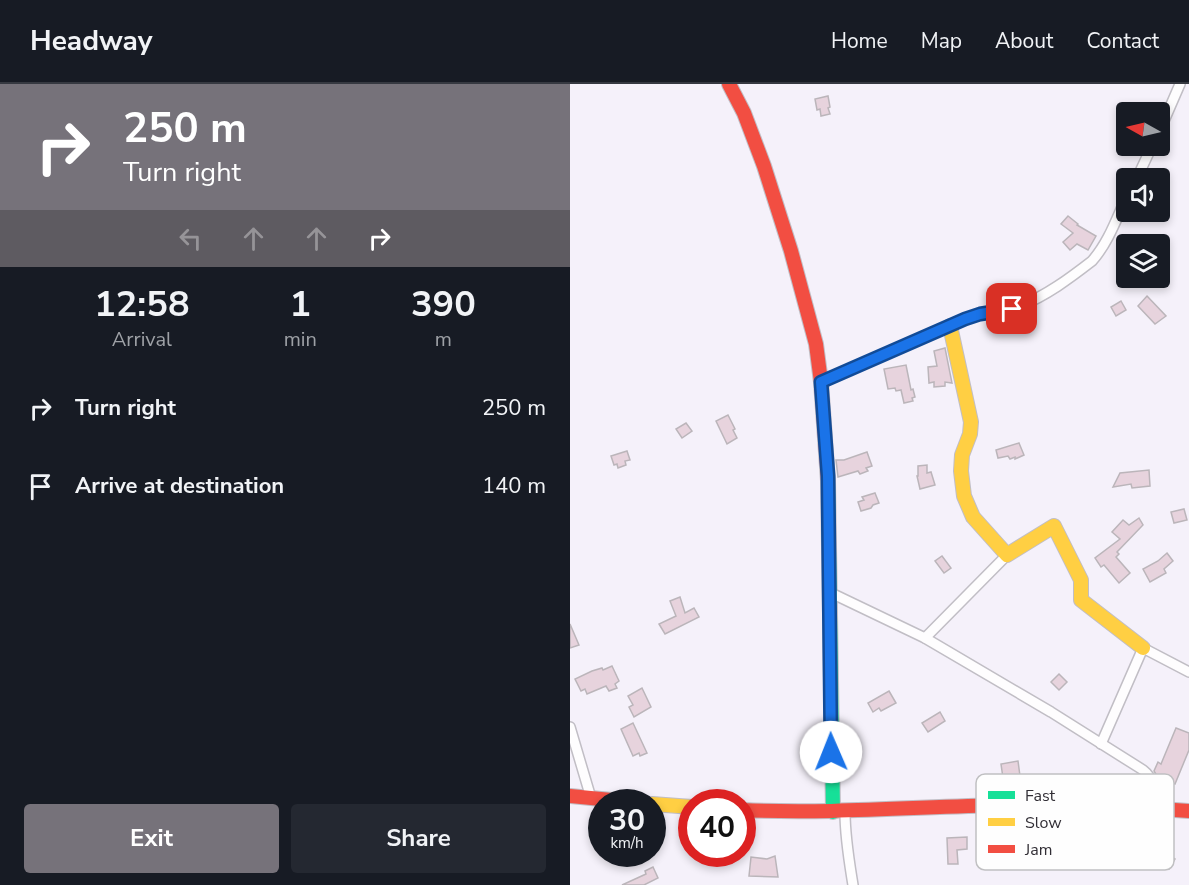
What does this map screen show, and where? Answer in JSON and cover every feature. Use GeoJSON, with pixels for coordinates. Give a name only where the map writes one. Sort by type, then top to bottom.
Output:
{"type":"FeatureCollection","features":[{"type":"Feature","properties":{"kind":"main road"},"geometry":{"type":"LineString","coordinates":[[729,84],[755,138],[791,250],[816,344],[828,476],[831,730],[839,812]]}},
{"type":"Feature","properties":{"kind":"main road"},"geometry":{"type":"LineString","coordinates":[[950,326],[971,422],[962,455],[961,471],[964,496],[973,517],[1007,555],[1054,526],[1081,580],[1081,600],[1143,648]]}},
{"type":"Feature","properties":{"kind":"main road"},"geometry":{"type":"LineString","coordinates":[[570,796],[588,798]]}},
{"type":"Feature","properties":{"kind":"main road"},"geometry":{"type":"LineString","coordinates":[[756,810],[839,812],[976,807]]}},
{"type":"Feature","properties":{"kind":"main road"},"geometry":{"type":"LineString","coordinates":[[1174,810],[1189,811]]}},
{"type":"Feature","properties":{"kind":"street"},"geometry":{"type":"LineString","coordinates":[[1170,107],[1180,84]]}},
{"type":"Feature","properties":{"kind":"street"},"geometry":{"type":"LineString","coordinates":[[821,382],[980,314],[1023,305],[1050,290],[1092,261],[1098,255],[1116,220]]}},
{"type":"Feature","properties":{"kind":"street"},"geometry":{"type":"LineString","coordinates":[[925,638],[1007,555]]}},
{"type":"Feature","properties":{"kind":"street"},"geometry":{"type":"LineString","coordinates":[[829,592],[925,638],[1051,712],[1148,774]]}},
{"type":"Feature","properties":{"kind":"street"},"geometry":{"type":"LineString","coordinates":[[1101,744],[1143,648],[1189,672]]}},
{"type":"Feature","properties":{"kind":"street"},"geometry":{"type":"LineString","coordinates":[[570,727],[588,789]]}},
{"type":"Feature","properties":{"kind":"street"},"geometry":{"type":"LineString","coordinates":[[839,812],[845,833],[853,885]]}},
{"type":"Feature","properties":{"kind":"building"},"geometry":{"type":"Polygon","coordinates":[[[828,96],[830,114],[821,116],[815,99],[828,96]]]}},
{"type":"Feature","properties":{"kind":"building"},"geometry":{"type":"Polygon","coordinates":[[[1068,216],[1077,225],[1096,236],[1088,250],[1077,244],[1070,250],[1063,242],[1073,233],[1061,224],[1068,216]]]}},
{"type":"Feature","properties":{"kind":"building"},"geometry":{"type":"Polygon","coordinates":[[[1147,296],[1166,316],[1155,324],[1138,306],[1147,296]]]}},
{"type":"Feature","properties":{"kind":"building"},"geometry":{"type":"Polygon","coordinates":[[[1121,301],[1126,310],[1116,316],[1111,307],[1121,301]]]}},
{"type":"Feature","properties":{"kind":"building"},"geometry":{"type":"Polygon","coordinates":[[[945,348],[952,383],[945,382],[945,386],[934,387],[934,382],[929,383],[928,367],[937,366],[934,351],[945,348]]]}},
{"type":"Feature","properties":{"kind":"building"},"geometry":{"type":"Polygon","coordinates":[[[906,365],[911,390],[913,389],[915,397],[912,398],[913,401],[904,403],[901,390],[888,389],[884,369],[906,365]]]}},
{"type":"Feature","properties":{"kind":"building"},"geometry":{"type":"Polygon","coordinates":[[[728,415],[737,438],[727,444],[716,421],[728,415]]]}},
{"type":"Feature","properties":{"kind":"building"},"geometry":{"type":"Polygon","coordinates":[[[686,423],[692,431],[682,438],[676,429],[686,423]]]}},
{"type":"Feature","properties":{"kind":"building"},"geometry":{"type":"Polygon","coordinates":[[[1019,443],[1024,455],[1015,459],[1015,457],[1010,459],[1008,456],[998,458],[996,450],[1019,443]]]}},
{"type":"Feature","properties":{"kind":"building"},"geometry":{"type":"Polygon","coordinates":[[[627,451],[630,460],[625,461],[626,465],[618,468],[617,464],[614,465],[611,456],[627,451]]]}},
{"type":"Feature","properties":{"kind":"building"},"geometry":{"type":"Polygon","coordinates":[[[867,452],[872,466],[866,468],[868,471],[860,474],[858,471],[838,477],[836,460],[844,460],[867,452]]]}},
{"type":"Feature","properties":{"kind":"building"},"geometry":{"type":"Polygon","coordinates":[[[927,465],[927,473],[931,472],[935,485],[920,489],[917,476],[918,466],[927,465]]]}},
{"type":"Feature","properties":{"kind":"building"},"geometry":{"type":"Polygon","coordinates":[[[1149,470],[1150,486],[1132,488],[1131,484],[1113,487],[1120,473],[1149,470]]]}},
{"type":"Feature","properties":{"kind":"building"},"geometry":{"type":"Polygon","coordinates":[[[875,493],[879,503],[861,511],[858,502],[864,500],[862,497],[875,493]]]}},
{"type":"Feature","properties":{"kind":"building"},"geometry":{"type":"Polygon","coordinates":[[[1184,509],[1187,520],[1174,523],[1171,512],[1184,509]]]}},
{"type":"Feature","properties":{"kind":"building"},"geometry":{"type":"Polygon","coordinates":[[[1139,518],[1143,525],[1117,552],[1119,554],[1116,557],[1130,573],[1119,583],[1104,565],[1101,567],[1095,558],[1120,539],[1112,532],[1123,520],[1129,525],[1139,518]]]}},
{"type":"Feature","properties":{"kind":"building"},"geometry":{"type":"Polygon","coordinates":[[[1167,553],[1173,561],[1164,569],[1166,573],[1150,582],[1143,569],[1167,553]]]}},
{"type":"Feature","properties":{"kind":"building"},"geometry":{"type":"Polygon","coordinates":[[[942,556],[951,568],[944,573],[935,561],[942,556]]]}},
{"type":"Feature","properties":{"kind":"building"},"geometry":{"type":"Polygon","coordinates":[[[680,597],[685,613],[694,608],[699,617],[665,634],[659,624],[676,616],[670,601],[680,597]]]}},
{"type":"Feature","properties":{"kind":"building"},"geometry":{"type":"Polygon","coordinates":[[[570,624],[579,645],[570,648],[570,624]]]}},
{"type":"Feature","properties":{"kind":"building"},"geometry":{"type":"Polygon","coordinates":[[[612,666],[619,681],[615,684],[617,688],[609,691],[606,686],[587,694],[585,689],[581,691],[575,679],[592,671],[612,666]]]}},
{"type":"Feature","properties":{"kind":"building"},"geometry":{"type":"Polygon","coordinates":[[[1059,674],[1067,682],[1059,690],[1051,682],[1059,674]]]}},
{"type":"Feature","properties":{"kind":"building"},"geometry":{"type":"Polygon","coordinates":[[[642,688],[651,707],[634,717],[629,707],[633,705],[628,696],[642,688]]]}},
{"type":"Feature","properties":{"kind":"building"},"geometry":{"type":"Polygon","coordinates":[[[889,691],[896,703],[881,711],[879,708],[873,712],[868,703],[889,691]]]}},
{"type":"Feature","properties":{"kind":"building"},"geometry":{"type":"Polygon","coordinates":[[[940,712],[945,721],[928,732],[922,723],[940,712]]]}},
{"type":"Feature","properties":{"kind":"building"},"geometry":{"type":"Polygon","coordinates":[[[633,723],[647,753],[640,756],[639,753],[633,756],[621,729],[633,723]]]}},
{"type":"Feature","properties":{"kind":"building"},"geometry":{"type":"Polygon","coordinates":[[[1176,728],[1189,733],[1189,750],[1175,784],[1174,774],[1156,774],[1154,771],[1158,762],[1161,764],[1176,728]]]}},
{"type":"Feature","properties":{"kind":"building"},"geometry":{"type":"Polygon","coordinates":[[[1018,761],[1020,774],[1002,774],[1001,764],[1018,761]]]}},
{"type":"Feature","properties":{"kind":"building"},"geometry":{"type":"Polygon","coordinates":[[[967,837],[967,849],[957,850],[958,864],[948,864],[947,838],[967,837]]]}},
{"type":"Feature","properties":{"kind":"building"},"geometry":{"type":"Polygon","coordinates":[[[775,856],[778,877],[749,876],[750,867],[756,867],[756,858],[767,859],[775,856]]]}},
{"type":"Feature","properties":{"kind":"building"},"geometry":{"type":"Polygon","coordinates":[[[653,867],[658,878],[644,885],[622,885],[646,874],[645,871],[653,867]]]}},
{"type":"Feature","properties":{"kind":"traffic: fast"},"geometry":{"type":"LineString","coordinates":[[828,481],[833,812]]}},
{"type":"Feature","properties":{"kind":"traffic: slow"},"geometry":{"type":"LineString","coordinates":[[950,326],[971,422],[970,434],[962,455],[961,471],[964,496],[973,517],[1007,555],[1054,526],[1081,580],[1081,600],[1143,648]]}},
{"type":"Feature","properties":{"kind":"traffic: slow"},"geometry":{"type":"LineString","coordinates":[[666,805],[678,806]]}},
{"type":"Feature","properties":{"kind":"traffic: jam"},"geometry":{"type":"LineString","coordinates":[[729,84],[744,113],[764,166],[791,251],[816,344],[828,481]]}},
{"type":"Feature","properties":{"kind":"traffic: jam"},"geometry":{"type":"LineString","coordinates":[[570,796],[588,798]]}},
{"type":"Feature","properties":{"kind":"traffic: jam"},"geometry":{"type":"LineString","coordinates":[[756,810],[840,811],[976,806]]}},
{"type":"Feature","properties":{"kind":"traffic: jam"},"geometry":{"type":"LineString","coordinates":[[1174,810],[1189,811]]}},
{"type":"Feature","properties":{"kind":"route"},"geometry":{"type":"LineString","coordinates":[[831,752],[830,532],[821,382],[965,319],[1012,309]]}}]}
